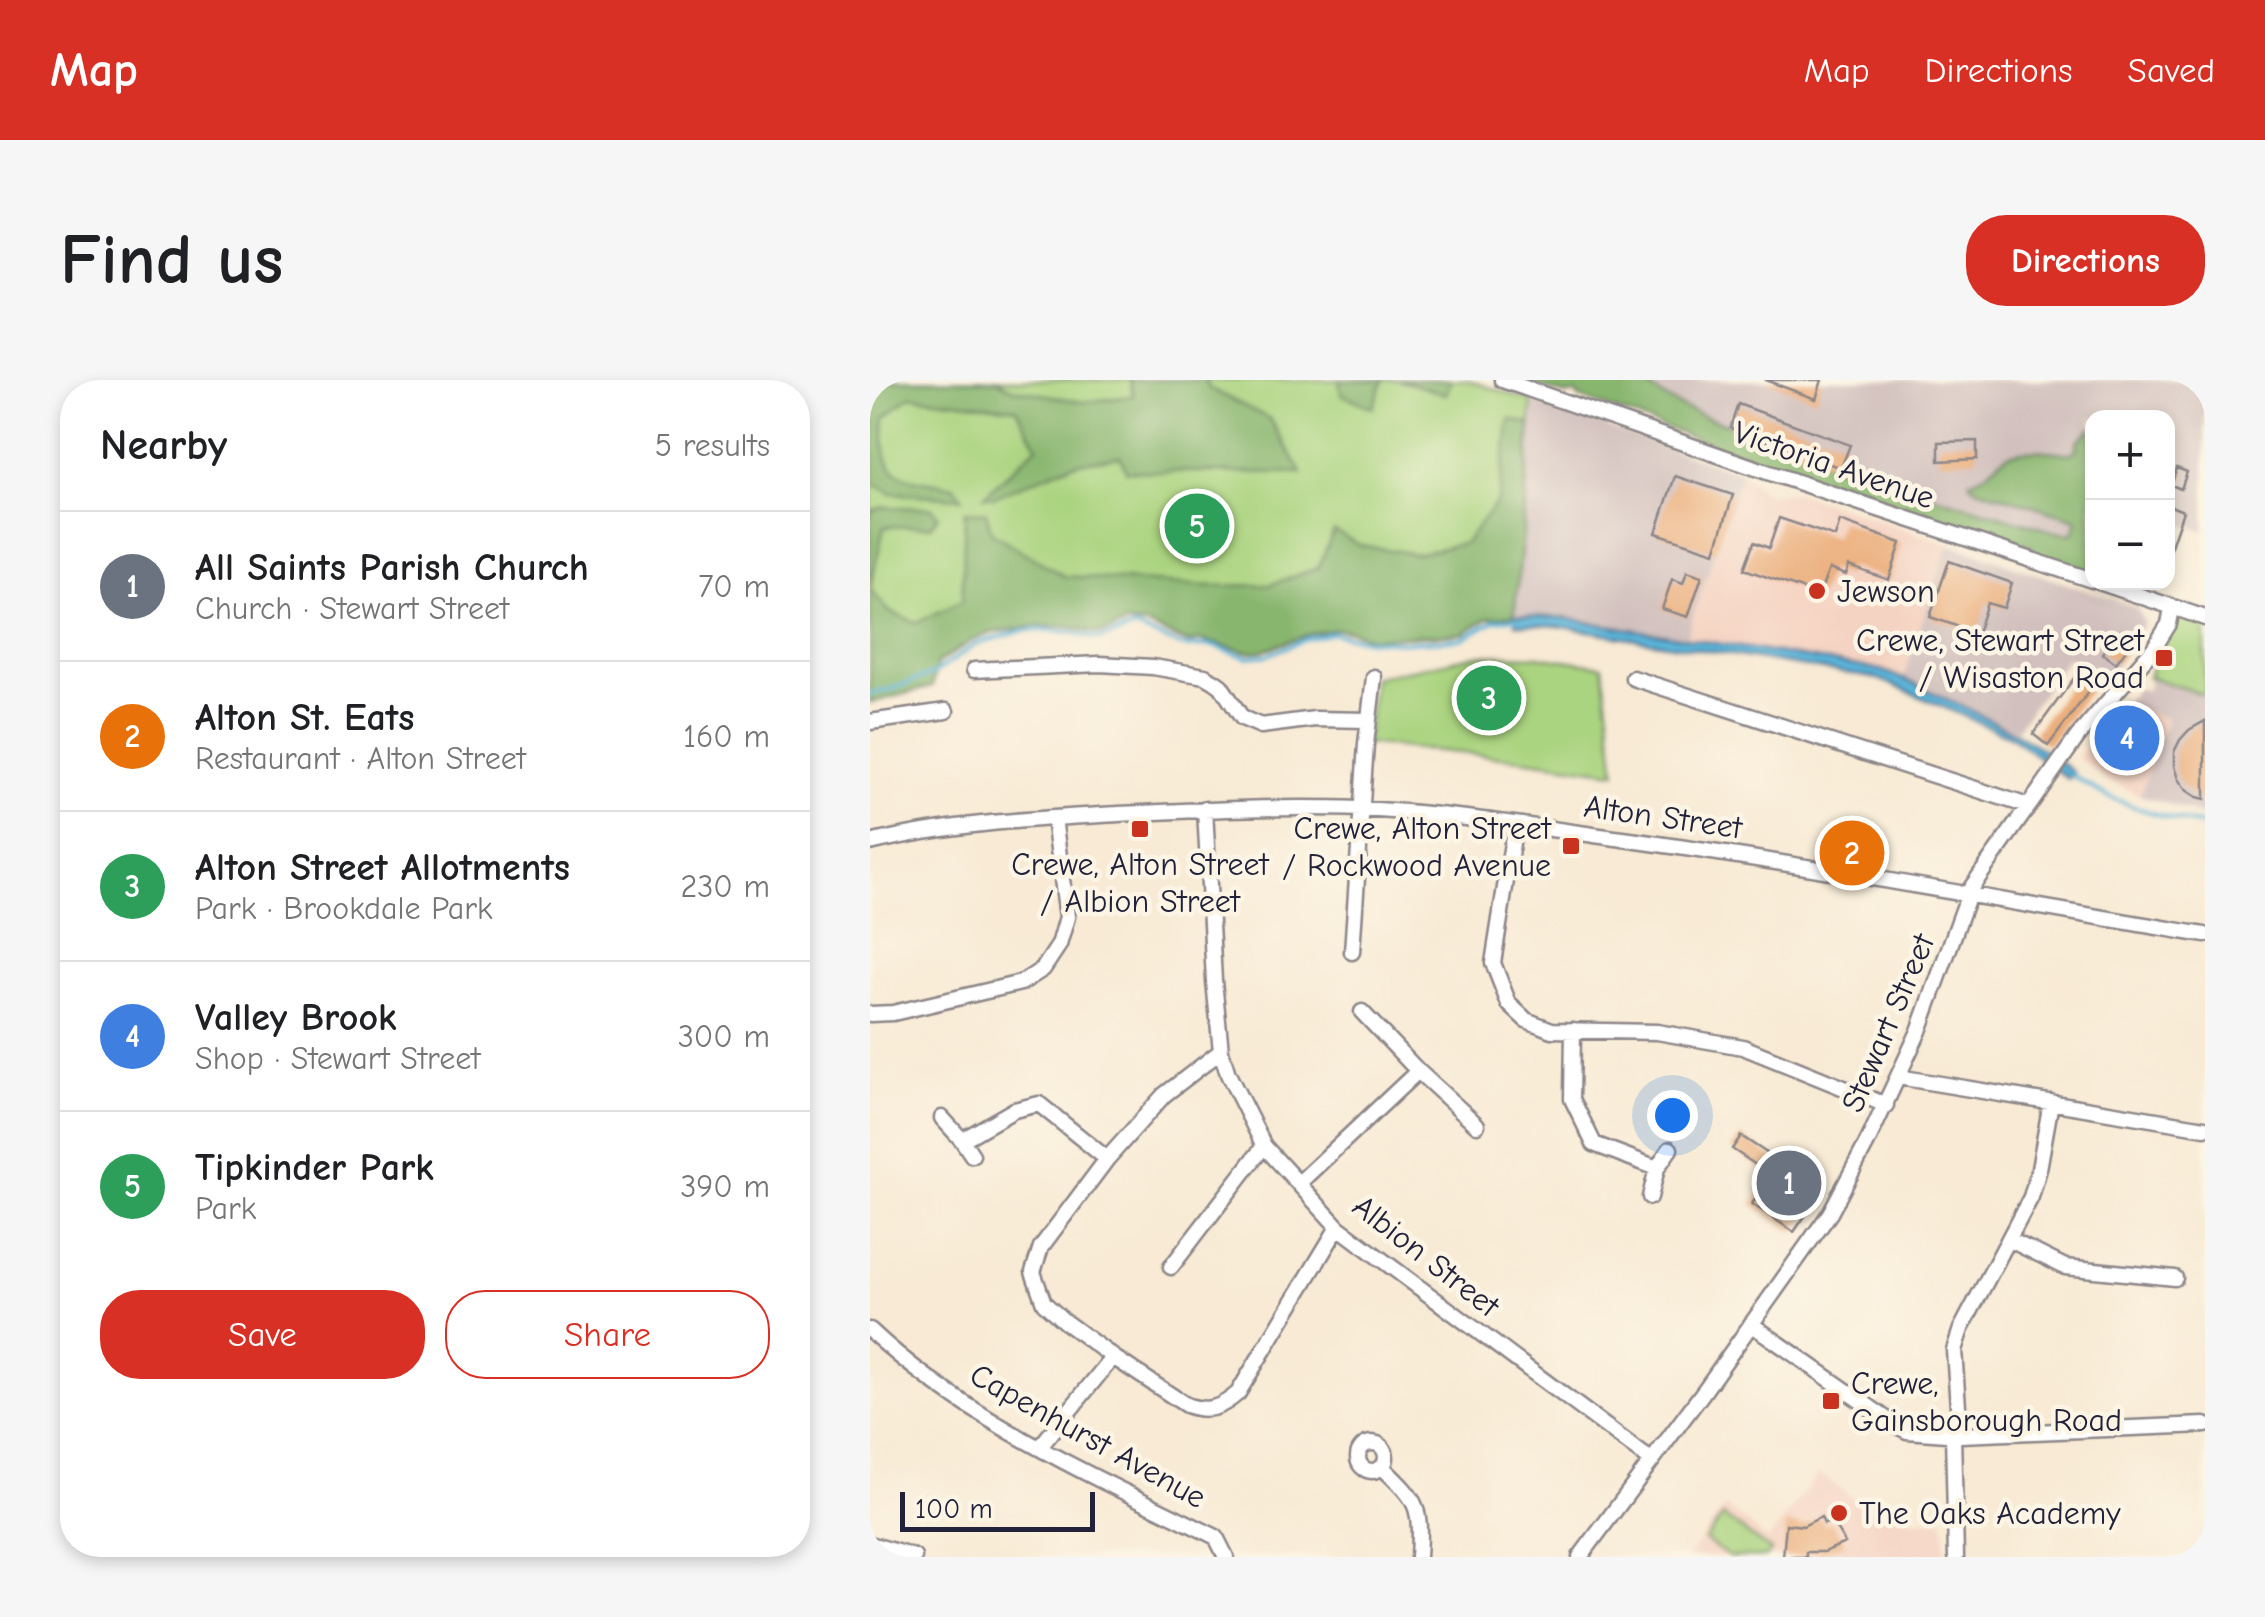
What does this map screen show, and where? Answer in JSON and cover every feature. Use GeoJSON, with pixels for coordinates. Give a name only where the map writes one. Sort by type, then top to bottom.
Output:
{"type":"FeatureCollection","features":[{"type":"Feature","properties":{"kind":"street","name":"Victoria Avenue"},"geometry":{"type":"LineString","coordinates":[[1502,380],[2085,578]]}},
{"type":"Feature","properties":{"kind":"street","name":"Victoria Avenue"},"geometry":{"type":"LineString","coordinates":[[2119,590],[2205,618]]}},
{"type":"Feature","properties":{"kind":"street","name":"Stewart Street"},"geometry":{"type":"LineString","coordinates":[[1580,1557],[1830,1213],[1919,1031],[1967,896],[2052,771],[2154,648],[2169,624],[2172,608]]}},
{"type":"Feature","properties":{"kind":"street"},"geometry":{"type":"LineString","coordinates":[[974,670],[1099,664],[1153,667],[1214,680],[1242,718],[1261,726],[1315,719],[1368,720]]}},
{"type":"Feature","properties":{"kind":"street"},"geometry":{"type":"LineString","coordinates":[[1352,952],[1374,677]]}},
{"type":"Feature","properties":{"kind":"street"},"geometry":{"type":"LineString","coordinates":[[1633,678],[2028,806]]}},
{"type":"Feature","properties":{"kind":"street"},"geometry":{"type":"LineString","coordinates":[[870,722],[946,711]]}},
{"type":"Feature","properties":{"kind":"street","name":"Alton Street"},"geometry":{"type":"LineString","coordinates":[[870,843],[971,824],[1054,818],[1206,809],[1362,809],[1515,824],[1800,865],[2205,935]]}},
{"type":"Feature","properties":{"kind":"street","name":"Albion Street"},"geometry":{"type":"LineString","coordinates":[[1206,809],[1221,1051],[1228,1074],[1264,1146],[1338,1228],[1652,1461]]}},
{"type":"Feature","properties":{"kind":"street"},"geometry":{"type":"LineString","coordinates":[[870,1014],[1021,982],[1043,969],[1059,945],[1067,917],[1054,818]]}},
{"type":"Feature","properties":{"kind":"street"},"geometry":{"type":"LineString","coordinates":[[1515,824],[1493,962],[1509,1004],[1518,1014],[1543,1028],[1657,1032],[1743,1047],[1886,1104]]}},
{"type":"Feature","properties":{"kind":"street"},"geometry":{"type":"LineString","coordinates":[[1362,1012],[1477,1125]]}},
{"type":"Feature","properties":{"kind":"street"},"geometry":{"type":"LineString","coordinates":[[1573,1030],[1572,1099],[1594,1144],[1658,1168]]}},
{"type":"Feature","properties":{"kind":"street"},"geometry":{"type":"LineString","coordinates":[[1221,1051],[1164,1095],[1107,1159],[1041,1247],[1033,1272],[1044,1303],[1112,1358],[1186,1405],[1211,1410],[1225,1405],[1238,1393],[1338,1228]]}},
{"type":"Feature","properties":{"kind":"street"},"geometry":{"type":"LineString","coordinates":[[1300,1183],[1418,1071]]}},
{"type":"Feature","properties":{"kind":"street"},"geometry":{"type":"LineString","coordinates":[[1898,1078],[2205,1128]]}},
{"type":"Feature","properties":{"kind":"street"},"geometry":{"type":"LineString","coordinates":[[1956,1557],[1955,1344],[2031,1197],[2051,1102]]}},
{"type":"Feature","properties":{"kind":"street"},"geometry":{"type":"LineString","coordinates":[[962,1140],[1014,1110],[1039,1104],[1107,1159]]}},
{"type":"Feature","properties":{"kind":"street"},"geometry":{"type":"LineString","coordinates":[[942,1118],[972,1155]]}},
{"type":"Feature","properties":{"kind":"street"},"geometry":{"type":"LineString","coordinates":[[1171,1266],[1264,1146]]}},
{"type":"Feature","properties":{"kind":"street"},"geometry":{"type":"LineString","coordinates":[[1650,1196],[1658,1168],[1670,1149]]}},
{"type":"Feature","properties":{"kind":"street"},"geometry":{"type":"LineString","coordinates":[[2010,1240],[2065,1267],[2175,1278]]}},
{"type":"Feature","properties":{"kind":"street"},"geometry":{"type":"LineString","coordinates":[[1751,1324],[1906,1430],[1956,1435],[2205,1425]]}},
{"type":"Feature","properties":{"kind":"street","name":"Capenhurst Avenue"},"geometry":{"type":"LineString","coordinates":[[870,1330],[957,1398],[1039,1448],[1216,1537],[1226,1557]]}},
{"type":"Feature","properties":{"kind":"street"},"geometry":{"type":"LineString","coordinates":[[1039,1448],[1112,1358]]}},
{"type":"Feature","properties":{"kind":"street"},"geometry":{"type":"LineString","coordinates":[[1382,1467],[1414,1500],[1420,1515],[1418,1557]]}},
{"type":"Feature","properties":{"kind":"street"},"geometry":{"type":"LineString","coordinates":[[870,1544],[914,1557]]}},
{"type":"Feature","properties":{"kind":"shaded area"},"geometry":{"type":"Polygon","coordinates":[[[1636,380],[2205,380],[2205,531],[2179,523],[2175,536],[2175,410],[2085,410],[2085,437],[2071,454],[2030,450],[2010,454],[1988,474],[1969,481],[1973,487],[2077,519],[2073,534],[1841,468],[1679,406],[1636,380]]]}},
{"type":"Feature","properties":{"kind":"shaded area"},"geometry":{"type":"Polygon","coordinates":[[[1532,401],[1741,473],[1686,638],[1563,618],[1514,615],[1532,401]]]}},
{"type":"Feature","properties":{"kind":"shaded area","name":"Jewson"},"geometry":{"type":"Polygon","coordinates":[[[1741,473],[1766,494],[1797,492],[1949,544],[1903,678],[1862,666],[1686,638],[1741,473]]]}},
{"type":"Feature","properties":{"kind":"shaded area"},"geometry":{"type":"Polygon","coordinates":[[[1949,544],[2137,608],[2144,623],[2110,674],[2067,658],[2015,731],[1903,678],[1949,544]]]}},
{"type":"Feature","properties":{"kind":"shaded area"},"geometry":{"type":"Polygon","coordinates":[[[2147,677],[2205,695],[2205,816],[2140,795],[2167,719],[2124,703],[2138,688],[2145,691],[2150,685],[2147,677]]]}},
{"type":"Feature","properties":{"kind":"shaded area"},"geometry":{"type":"Polygon","coordinates":[[[2124,703],[2168,718],[2140,795],[2105,779],[2078,757],[2124,703]]]}},
{"type":"Feature","properties":{"kind":"shaded area","name":"The Oaks Academy"},"geometry":{"type":"Polygon","coordinates":[[[1819,1473],[1864,1506],[1915,1520],[1944,1520],[1946,1557],[1688,1557],[1725,1506],[1768,1540],[1819,1473]]]}},
{"type":"Feature","properties":{"kind":"green space"},"geometry":{"type":"Polygon","coordinates":[[[870,380],[1467,380],[1532,401],[1514,615],[1488,618],[1462,634],[1370,638],[1336,629],[1248,652],[1201,640],[1188,643],[1148,626],[1127,624],[1101,634],[1037,626],[991,633],[971,641],[937,664],[870,601],[874,463],[870,380]]]}},
{"type":"Feature","properties":{"kind":"green space"},"geometry":{"type":"Polygon","coordinates":[[[870,380],[997,380],[1011,388],[1083,402],[1133,396],[1130,380],[1205,380],[1209,388],[1270,419],[1302,473],[1126,471],[1120,456],[1072,464],[994,497],[984,496],[1037,446],[1016,408],[910,396],[885,417],[884,438],[890,465],[906,477],[954,486],[962,498],[890,493],[873,483],[870,380]]]}},
{"type":"Feature","properties":{"kind":"green space"},"geometry":{"type":"Polygon","coordinates":[[[1339,380],[1383,380],[1373,408],[1341,394],[1339,380]]]}},
{"type":"Feature","properties":{"kind":"green space"},"geometry":{"type":"Polygon","coordinates":[[[1398,380],[1452,380],[1446,394],[1398,380]]]}},
{"type":"Feature","properties":{"kind":"green space"},"geometry":{"type":"Polygon","coordinates":[[[1520,380],[1636,380],[1679,406],[1841,468],[2073,534],[2077,519],[1973,487],[1969,481],[2015,452],[2071,454],[2085,435],[2085,573],[2033,555],[2033,547],[1976,530],[1971,534],[1579,398],[1576,393],[1565,395],[1520,380]]]}},
{"type":"Feature","properties":{"kind":"green space"},"geometry":{"type":"Polygon","coordinates":[[[1510,419],[1530,424],[1514,615],[1488,618],[1462,634],[1370,638],[1336,629],[1248,652],[1201,640],[1188,643],[1148,626],[1127,624],[1101,634],[1037,626],[991,633],[971,641],[937,663],[932,687],[870,703],[870,589],[890,612],[916,623],[962,601],[965,511],[986,512],[992,533],[1064,576],[1209,586],[1269,585],[1318,568],[1334,531],[1360,545],[1416,554],[1465,543],[1498,501],[1510,419]]]}},
{"type":"Feature","properties":{"kind":"green space"},"geometry":{"type":"Polygon","coordinates":[[[882,507],[932,508],[938,515],[931,526],[884,527],[870,589],[872,511],[882,507]]]}},
{"type":"Feature","properties":{"kind":"green space"},"geometry":{"type":"Polygon","coordinates":[[[2172,608],[2205,621],[2205,695],[2148,677],[2172,608]]]}},
{"type":"Feature","properties":{"kind":"green space"},"geometry":{"type":"Polygon","coordinates":[[[1478,655],[1538,656],[1603,666],[1616,772],[1366,744],[1374,677],[1478,655]]]}},
{"type":"Feature","properties":{"kind":"green space"},"geometry":{"type":"Polygon","coordinates":[[[1723,1516],[1771,1551],[1766,1557],[1729,1557],[1705,1540],[1723,1516]]]}},
{"type":"Feature","properties":{"kind":"water"},"geometry":{"type":"Polygon","coordinates":[[[1514,615],[1563,618],[1881,670],[2004,727],[2073,772],[2068,779],[2010,736],[1879,679],[1557,626],[1516,624],[1514,615]]]}},
{"type":"Feature","properties":{"kind":"building"},"geometry":{"type":"Polygon","coordinates":[[[1765,380],[1822,380],[1816,399],[1765,380]]]}},
{"type":"Feature","properties":{"kind":"building"},"geometry":{"type":"Polygon","coordinates":[[[1738,404],[1850,445],[1841,468],[1730,428],[1738,404]]]}},
{"type":"Feature","properties":{"kind":"building"},"geometry":{"type":"Polygon","coordinates":[[[1977,441],[1977,459],[1939,461],[1939,442],[1977,441]]]}},
{"type":"Feature","properties":{"kind":"building"},"geometry":{"type":"Polygon","coordinates":[[[2177,468],[2187,472],[2181,489],[2175,487],[2177,468]]]}},
{"type":"Feature","properties":{"kind":"building"},"geometry":{"type":"Polygon","coordinates":[[[1675,476],[1733,495],[1715,552],[1656,533],[1675,476]]]}},
{"type":"Feature","properties":{"kind":"building"},"geometry":{"type":"Polygon","coordinates":[[[2175,508],[2183,511],[2175,534],[2175,508]]]}},
{"type":"Feature","properties":{"kind":"building"},"geometry":{"type":"Polygon","coordinates":[[[1779,518],[1835,537],[1840,521],[1901,543],[1889,580],[1849,566],[1846,575],[1829,569],[1819,595],[1744,569],[1754,542],[1769,548],[1779,518]]]}},
{"type":"Feature","properties":{"kind":"building"},"geometry":{"type":"Polygon","coordinates":[[[1949,561],[2012,583],[2004,608],[1987,603],[1977,633],[1930,617],[1949,561]]]}},
{"type":"Feature","properties":{"kind":"building"},"geometry":{"type":"Polygon","coordinates":[[[1687,571],[1702,576],[1688,617],[1662,609],[1672,579],[1683,583],[1687,571]]]}},
{"type":"Feature","properties":{"kind":"building"},"geometry":{"type":"Polygon","coordinates":[[[2114,637],[2128,647],[2116,663],[2102,653],[2114,637]]]}},
{"type":"Feature","properties":{"kind":"building"},"geometry":{"type":"Polygon","coordinates":[[[2077,674],[2093,686],[2048,746],[2033,734],[2077,674]]]}},
{"type":"Feature","properties":{"kind":"building"},"geometry":{"type":"Polygon","coordinates":[[[2205,721],[2205,799],[2186,790],[2178,779],[2174,752],[2189,730],[2205,721]]]}},
{"type":"Feature","properties":{"kind":"building"},"geometry":{"type":"Polygon","coordinates":[[[2115,746],[2125,756],[2112,769],[2102,759],[2115,746]]]}},
{"type":"Feature","properties":{"kind":"building"},"geometry":{"type":"Polygon","coordinates":[[[1741,1136],[1823,1190],[1794,1232],[1752,1204],[1771,1175],[1732,1149],[1741,1136]]]}},
{"type":"Feature","properties":{"kind":"building"},"geometry":{"type":"Polygon","coordinates":[[[1821,1517],[1824,1524],[1832,1522],[1845,1543],[1824,1552],[1806,1552],[1806,1557],[1783,1557],[1786,1524],[1803,1526],[1821,1517]]]}},
{"type":"Feature","properties":{"kind":"waterway"},"geometry":{"type":"LineString","coordinates":[[870,694],[933,674],[976,644],[1022,631],[1070,632],[1100,639],[1135,628],[1185,647],[1210,645],[1247,657],[1268,655],[1332,633],[1406,642],[1462,639],[1495,620],[1516,618]]}},
{"type":"Feature","properties":{"kind":"waterway"},"geometry":{"type":"LineString","coordinates":[[2071,774],[2135,807],[2205,825]]}},
{"type":"Feature","properties":{"kind":"place","name":"Tipkinder Park"},"geometry":{"type":"Point","coordinates":[1197,526]}},
{"type":"Feature","properties":{"kind":"place","name":"Jewson"},"geometry":{"type":"Point","coordinates":[1817,591]}},
{"type":"Feature","properties":{"kind":"place","name":"Crewe, Stewart Street / Wisaston Road"},"geometry":{"type":"Point","coordinates":[2164,658]}},
{"type":"Feature","properties":{"kind":"place","name":"Alton Street Allotments"},"geometry":{"type":"Point","coordinates":[1489,698]}},
{"type":"Feature","properties":{"kind":"place","name":"Valley Brook"},"geometry":{"type":"Point","coordinates":[2127,738]}},
{"type":"Feature","properties":{"kind":"place","name":"Crewe, Alton Street / Albion Street"},"geometry":{"type":"Point","coordinates":[1140,829]}},
{"type":"Feature","properties":{"kind":"place","name":"Crewe, Alton Street / Rockwood Avenue"},"geometry":{"type":"Point","coordinates":[1571,846]}},
{"type":"Feature","properties":{"kind":"place","name":"Alton St. Eats"},"geometry":{"type":"Point","coordinates":[1852,853]}},
{"type":"Feature","properties":{"kind":"place","name":"All Saints Parish Church"},"geometry":{"type":"Point","coordinates":[1789,1183]}},
{"type":"Feature","properties":{"kind":"place","name":"Crewe, Gainsborough Road"},"geometry":{"type":"Point","coordinates":[1831,1401]}},
{"type":"Feature","properties":{"kind":"place","name":"The Oaks Academy"},"geometry":{"type":"Point","coordinates":[1839,1513]}}]}
